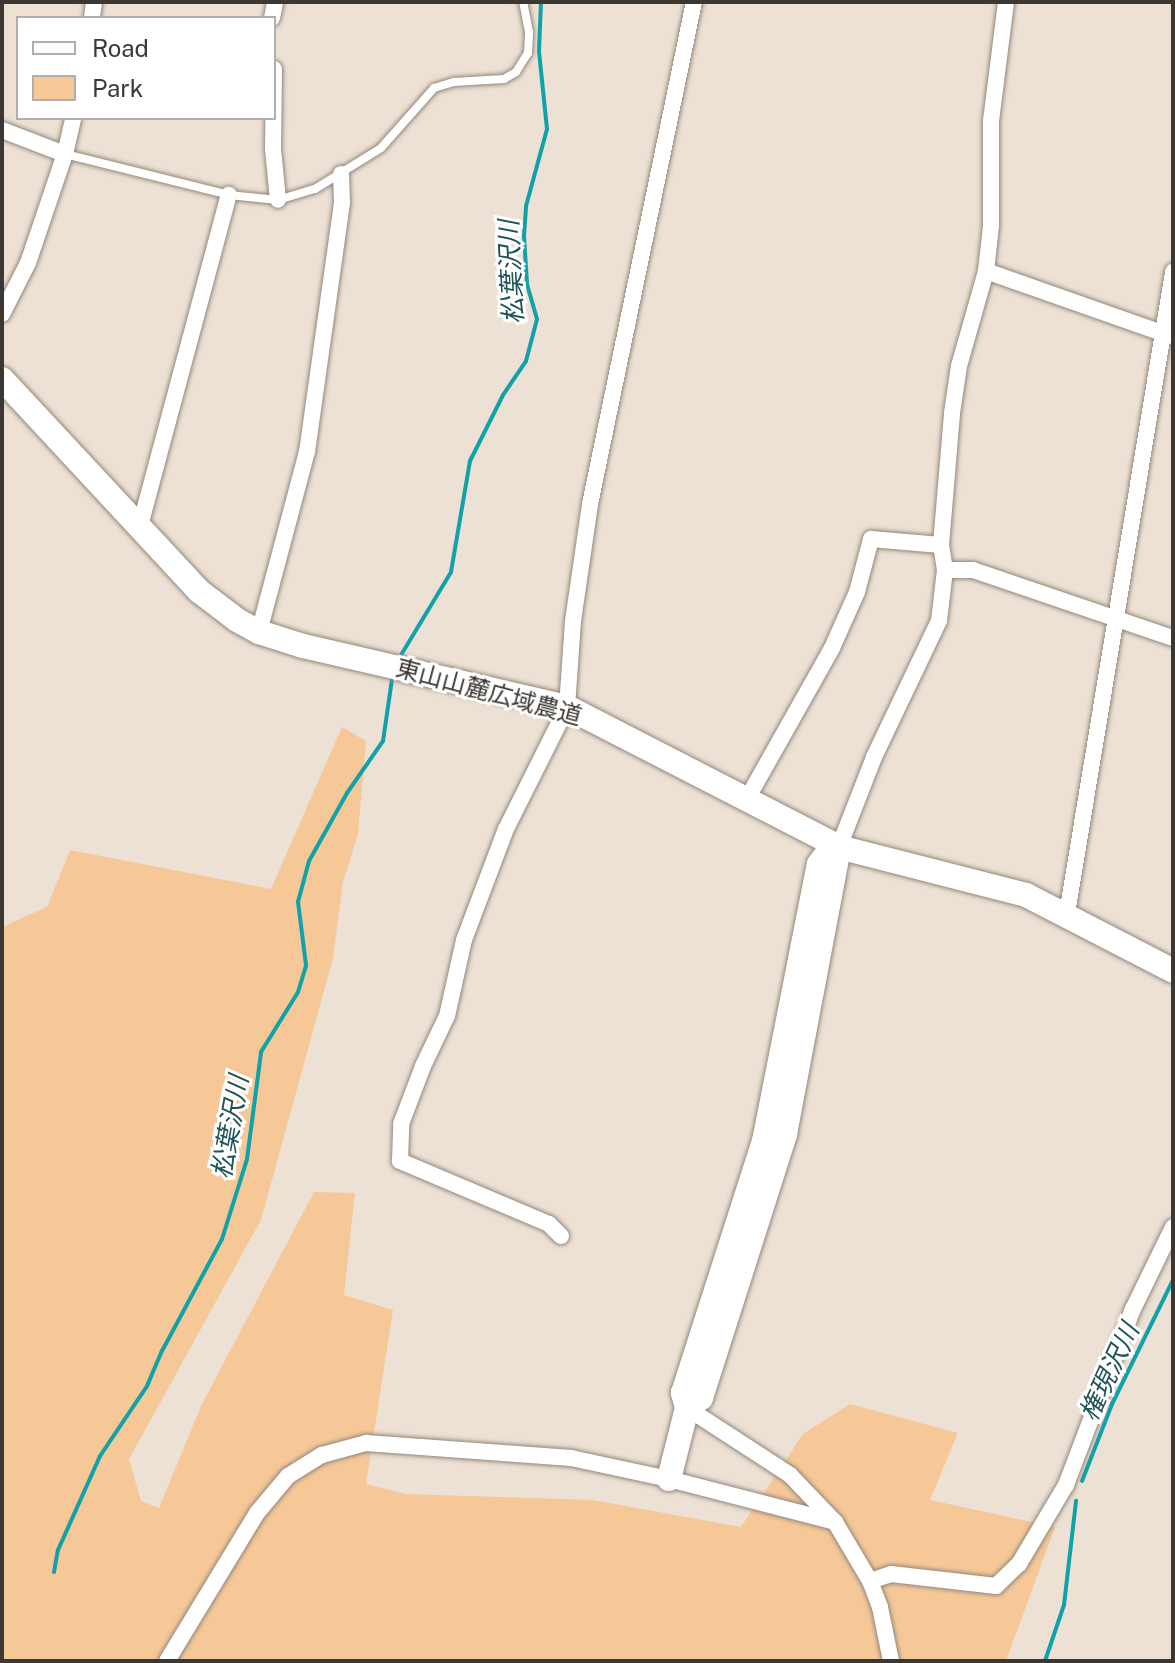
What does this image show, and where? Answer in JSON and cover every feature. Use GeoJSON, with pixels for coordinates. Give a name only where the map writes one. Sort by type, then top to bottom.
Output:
{"type":"FeatureCollection","features":[{"type":"Feature","properties":{"kind":"street"},"geometry":{"type":"LineString","coordinates":[[561,1236],[549,1224],[400,1161],[401,1124],[423,1066],[447,1016],[464,940],[506,829],[567,707],[573,621],[590,504],[694,2]]}},
{"type":"Feature","properties":{"kind":"street"},"geometry":{"type":"LineString","coordinates":[[669,1479],[687,1408],[683,1393],[764,1141],[819,864],[837,846],[868,771],[939,621],[945,570],[941,545],[959,366],[986,271],[991,226],[991,121],[1006,2]]}},
{"type":"Feature","properties":{"kind":"street"},"geometry":{"type":"LineString","coordinates":[[2,314],[28,263],[65,154],[73,120]]}},
{"type":"Feature","properties":{"kind":"street"},"geometry":{"type":"LineString","coordinates":[[273,120],[278,200]]}},
{"type":"Feature","properties":{"kind":"street"},"geometry":{"type":"LineString","coordinates":[[2,130],[65,154]]}},
{"type":"Feature","properties":{"kind":"street"},"geometry":{"type":"LineString","coordinates":[[259,632],[307,452],[342,202],[341,174]]}},
{"type":"Feature","properties":{"kind":"street"},"geometry":{"type":"LineString","coordinates":[[140,526],[229,195]]}},
{"type":"Feature","properties":{"kind":"street"},"geometry":{"type":"LineString","coordinates":[[986,271],[1168,334]]}},
{"type":"Feature","properties":{"kind":"street"},"geometry":{"type":"LineString","coordinates":[[1067,914],[1114,619],[1168,334],[1173,272]]}},
{"type":"Feature","properties":{"kind":"street","name":"東山山麓広域農道"},"geometry":{"type":"LineString","coordinates":[[2,379],[199,591],[237,620],[259,632],[303,646],[567,707],[837,846],[1026,895],[1173,971]]}},
{"type":"Feature","properties":{"kind":"street"},"geometry":{"type":"LineString","coordinates":[[747,799],[832,648],[857,592],[871,539],[941,545]]}},
{"type":"Feature","properties":{"kind":"street"},"geometry":{"type":"LineString","coordinates":[[945,570],[973,570],[1173,638]]}},
{"type":"Feature","properties":{"kind":"street"},"geometry":{"type":"LineString","coordinates":[[870,1581],[891,1574],[996,1586],[1019,1564],[1066,1485],[1133,1309],[1173,1227]]}},
{"type":"Feature","properties":{"kind":"street"},"geometry":{"type":"LineString","coordinates":[[687,1408],[790,1475],[835,1522],[870,1581],[880,1607],[891,1661]]}},
{"type":"Feature","properties":{"kind":"street"},"geometry":{"type":"LineString","coordinates":[[167,1661],[257,1513],[288,1476],[322,1455],[366,1443],[571,1458],[669,1479],[835,1522]]}},
{"type":"Feature","properties":{"kind":"lane"},"geometry":{"type":"LineString","coordinates":[[65,154],[229,195],[278,200],[315,189],[381,148],[434,88],[454,82],[504,79],[516,72],[528,53],[529,32],[523,2]]}},
{"type":"Feature","properties":{"kind":"green space"},"geometry":{"type":"Polygon","coordinates":[[[342,727],[366,741],[358,834],[343,882],[333,958],[261,1220],[129,1459],[141,1501],[159,1508],[202,1404],[314,1192],[355,1193],[344,1295],[393,1310],[366,1484],[405,1494],[593,1500],[741,1527],[803,1434],[850,1404],[958,1433],[930,1500],[1055,1527],[1006,1661],[2,1661],[2,927],[47,907],[70,850],[271,889],[342,727]]]}},
{"type":"Feature","properties":{"kind":"waterway","name":"松葉沢川"},"geometry":{"type":"LineString","coordinates":[[401,655],[451,572],[470,461],[503,395],[526,361],[537,319],[527,283],[524,236],[526,206],[547,129],[539,51],[541,2]]}},
{"type":"Feature","properties":{"kind":"waterway","name":"松葉沢川"},"geometry":{"type":"LineString","coordinates":[[54,1572],[58,1550],[100,1456],[147,1386],[162,1351],[222,1239],[247,1159],[261,1052],[298,992],[306,965],[298,902],[309,861],[347,793],[383,741],[392,679]]}},
{"type":"Feature","properties":{"kind":"waterway","name":"権現沢川"},"geometry":{"type":"LineString","coordinates":[[1082,1481],[1112,1404],[1173,1280]]}},
{"type":"Feature","properties":{"kind":"waterway","name":"権現沢川"},"geometry":{"type":"LineString","coordinates":[[1045,1661],[1064,1605],[1076,1501]]}}]}
